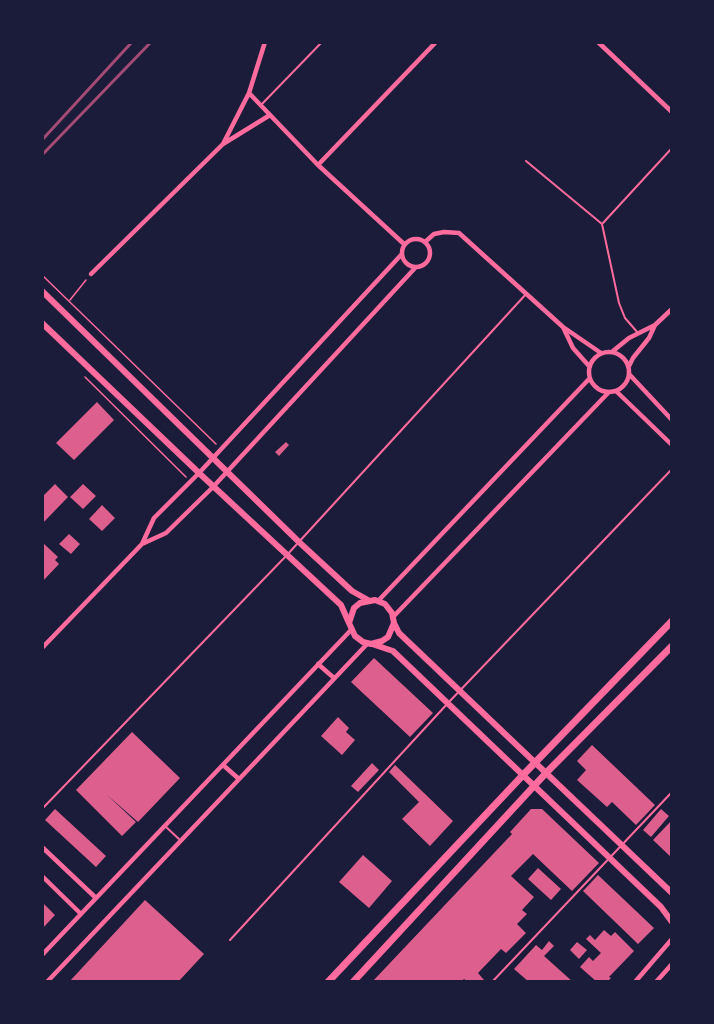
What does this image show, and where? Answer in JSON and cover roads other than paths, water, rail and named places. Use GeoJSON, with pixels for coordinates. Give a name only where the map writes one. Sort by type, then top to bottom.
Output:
{"type":"FeatureCollection","features":[{"type":"Feature","properties":{"kind":"highway"},"geometry":{"type":"LineString","coordinates":[[328,982],[535,762],[672,621]]}},
{"type":"Feature","properties":{"kind":"highway"},"geometry":{"type":"LineString","coordinates":[[354,982],[546,773],[672,646]]}},
{"type":"Feature","properties":{"kind":"main road"},"geometry":{"type":"LineString","coordinates":[[42,291],[299,542],[352,591],[368,600]]}},
{"type":"Feature","properties":{"kind":"main road"},"geometry":{"type":"LineString","coordinates":[[42,323],[286,556],[341,605],[355,636],[393,651],[661,907],[672,922]]}},
{"type":"Feature","properties":{"kind":"main road"},"geometry":{"type":"LineString","coordinates":[[350,626],[354,608],[360,603],[379,600],[390,609],[399,633],[672,893]]}},
{"type":"Feature","properties":{"kind":"main road"},"geometry":{"type":"LineString","coordinates":[[370,643],[382,641],[388,637],[394,620]]}},
{"type":"Feature","properties":{"kind":"street"},"geometry":{"type":"LineString","coordinates":[[223,144],[249,93],[266,42]]}},
{"type":"Feature","properties":{"kind":"street"},"geometry":{"type":"LineString","coordinates":[[318,165],[436,42]]}},
{"type":"Feature","properties":{"kind":"street"},"geometry":{"type":"LineString","coordinates":[[598,42],[672,112]]}},
{"type":"Feature","properties":{"kind":"street"},"geometry":{"type":"LineString","coordinates":[[249,93],[318,165],[404,244]]}},
{"type":"Feature","properties":{"kind":"street"},"geometry":{"type":"LineString","coordinates":[[91,274],[223,144],[270,115]]}},
{"type":"Feature","properties":{"kind":"street"},"geometry":{"type":"LineString","coordinates":[[425,242],[434,234],[444,232],[459,234],[563,327],[602,353]]}},
{"type":"Feature","properties":{"kind":"street"},"geometry":{"type":"LineString","coordinates":[[42,648],[142,544],[154,518],[212,459],[401,255],[404,244],[418,239],[425,242],[429,248],[428,262],[415,268],[213,487],[166,533],[142,544]]}},
{"type":"Feature","properties":{"kind":"street"},"geometry":{"type":"LineString","coordinates":[[401,255],[406,264],[415,268]]}},
{"type":"Feature","properties":{"kind":"street"},"geometry":{"type":"LineString","coordinates":[[655,325],[650,338],[633,358],[623,387],[609,392],[595,387],[590,379],[589,366],[592,359],[602,353],[613,351],[638,333],[655,325],[672,309]]}},
{"type":"Feature","properties":{"kind":"street"},"geometry":{"type":"LineString","coordinates":[[563,327],[573,348],[589,366]]}},
{"type":"Feature","properties":{"kind":"street"},"geometry":{"type":"LineString","coordinates":[[613,351],[620,354],[629,366]]}},
{"type":"Feature","properties":{"kind":"street"},"geometry":{"type":"LineString","coordinates":[[629,374],[672,420]]}},
{"type":"Feature","properties":{"kind":"street"},"geometry":{"type":"LineString","coordinates":[[379,600],[590,379]]}},
{"type":"Feature","properties":{"kind":"street"},"geometry":{"type":"LineString","coordinates":[[616,391],[672,445]]}},
{"type":"Feature","properties":{"kind":"street"},"geometry":{"type":"LineString","coordinates":[[394,620],[609,392]]}},
{"type":"Feature","properties":{"kind":"street"},"geometry":{"type":"LineString","coordinates":[[42,956],[318,664],[350,626]]}},
{"type":"Feature","properties":{"kind":"street"},"geometry":{"type":"LineString","coordinates":[[47,982],[334,678],[370,643]]}},
{"type":"Feature","properties":{"kind":"street"},"geometry":{"type":"LineString","coordinates":[[318,664],[334,678]]}},
{"type":"Feature","properties":{"kind":"street"},"geometry":{"type":"LineString","coordinates":[[223,765],[239,779]]}},
{"type":"Feature","properties":{"kind":"street"},"geometry":{"type":"LineString","coordinates":[[42,847],[96,898]]}},
{"type":"Feature","properties":{"kind":"street"},"geometry":{"type":"LineString","coordinates":[[42,876],[81,914]]}},
{"type":"Feature","properties":{"kind":"street"},"geometry":{"type":"LineString","coordinates":[[635,982],[672,939]]}},
{"type":"Feature","properties":{"kind":"street"},"geometry":{"type":"LineString","coordinates":[[656,982],[672,964]]}},
{"type":"Feature","properties":{"kind":"lane"},"geometry":{"type":"LineString","coordinates":[[261,105],[322,42]]}},
{"type":"Feature","properties":{"kind":"lane"},"geometry":{"type":"LineString","coordinates":[[602,224],[672,148]]}},
{"type":"Feature","properties":{"kind":"lane"},"geometry":{"type":"LineString","coordinates":[[526,161],[602,224],[619,303],[625,318],[638,333]]}},
{"type":"Feature","properties":{"kind":"lane"},"geometry":{"type":"LineString","coordinates":[[42,809],[286,556],[527,293]]}},
{"type":"Feature","properties":{"kind":"lane"},"geometry":{"type":"LineString","coordinates":[[230,940],[448,703],[672,469]]}},
{"type":"Feature","properties":{"kind":"lane"},"geometry":{"type":"LineString","coordinates":[[492,982],[672,792]]}},
{"type":"Feature","properties":{"kind":"lane"},"geometry":{"type":"LineString","coordinates":[[165,826],[181,840]]}},
{"type":"Feature","properties":{"kind":"railway"},"geometry":{"type":"LineString","coordinates":[[42,140],[132,42]]}},
{"type":"Feature","properties":{"kind":"railway"},"geometry":{"type":"LineString","coordinates":[[42,155],[151,42]]}}]}
